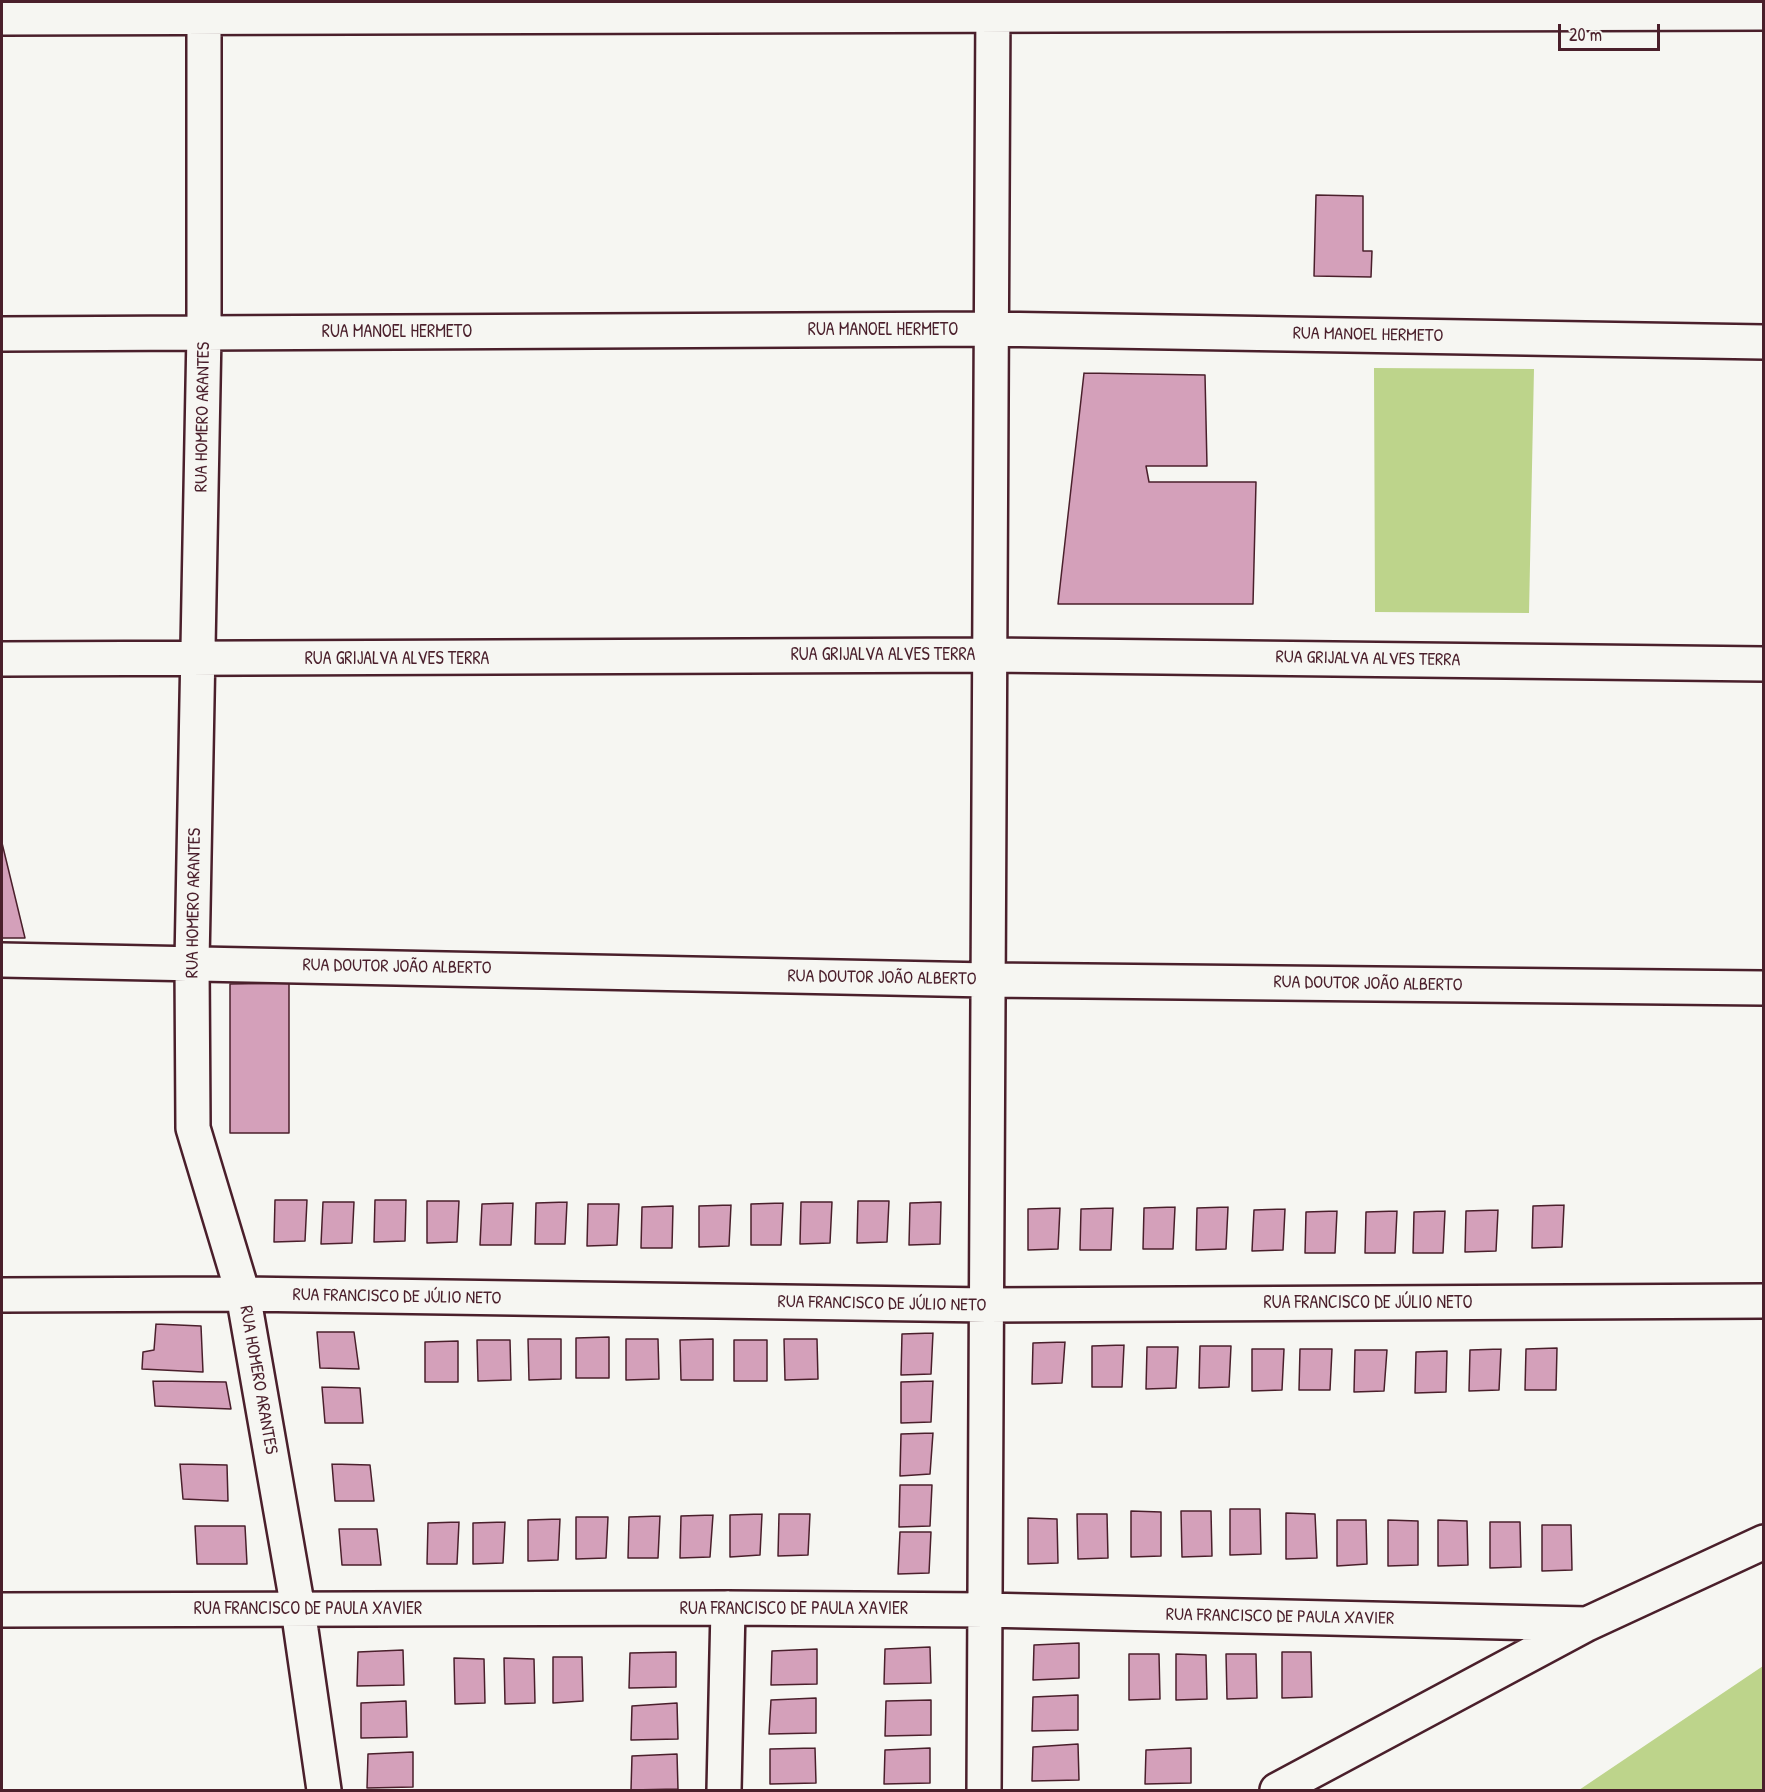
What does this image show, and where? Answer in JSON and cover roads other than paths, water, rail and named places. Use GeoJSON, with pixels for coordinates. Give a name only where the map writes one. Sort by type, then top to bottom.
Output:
{"type":"FeatureCollection","features":[{"type":"Feature","properties":{"kind":"street"},"geometry":{"type":"LineString","coordinates":[[984,1791],[993,8]]}},
{"type":"Feature","properties":{"kind":"street"},"geometry":{"type":"LineString","coordinates":[[2,18],[204,9],[993,8],[1764,13]]}},
{"type":"Feature","properties":{"kind":"street","name":"RUA HOMERO ARANTES"},"geometry":{"type":"LineString","coordinates":[[204,9],[204,333],[192,962],[193,1128],[243,1294],[298,1610],[324,1791]]}},
{"type":"Feature","properties":{"kind":"street","name":"RUA MANOEL HERMETO"},"geometry":{"type":"LineString","coordinates":[[2,334],[990,329],[1764,342]]}},
{"type":"Feature","properties":{"kind":"street","name":"RUA GRIJALVA ALVES TERRA"},"geometry":{"type":"LineString","coordinates":[[2,659],[990,655],[1764,664]]}},
{"type":"Feature","properties":{"kind":"street","name":"RUA DOUTOR JOÃO ALBERTO"},"geometry":{"type":"LineString","coordinates":[[2,960],[192,962],[988,980],[1764,988]]}},
{"type":"Feature","properties":{"kind":"street","name":"RUA FRANCISCO DE JÚLIO NETO"},"geometry":{"type":"LineString","coordinates":[[2,1295],[243,1294],[987,1305],[1764,1301]]}},
{"type":"Feature","properties":{"kind":"street"},"geometry":{"type":"LineString","coordinates":[[1277,1791],[1587,1624],[1764,1542]]}},
{"type":"Feature","properties":{"kind":"street"},"geometry":{"type":"LineString","coordinates":[[724,1791],[728,1608]]}},
{"type":"Feature","properties":{"kind":"street","name":"RUA FRANCISCO DE PAULA XAVIER"},"geometry":{"type":"LineString","coordinates":[[2,1610],[728,1608],[985,1610],[1587,1624]]}}]}
